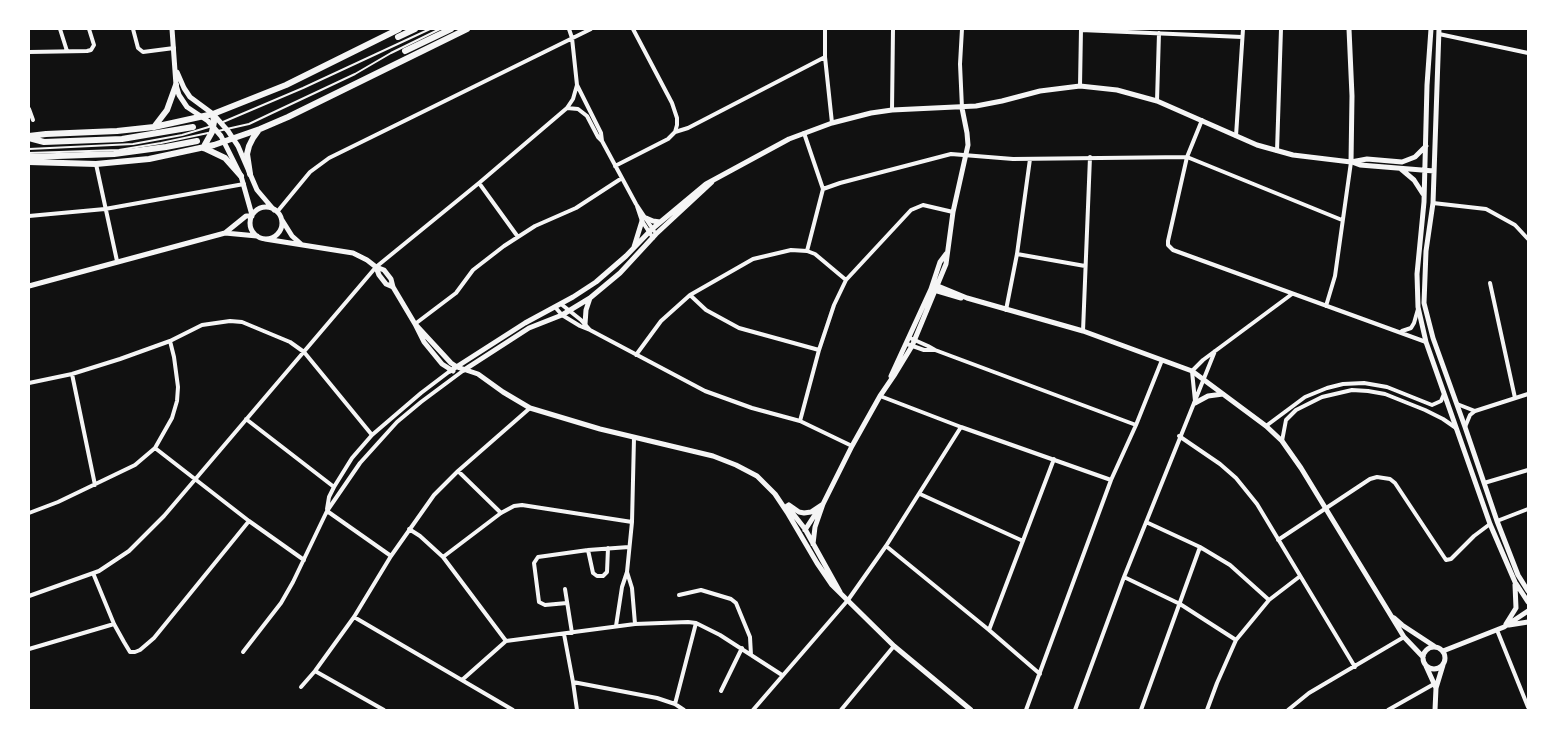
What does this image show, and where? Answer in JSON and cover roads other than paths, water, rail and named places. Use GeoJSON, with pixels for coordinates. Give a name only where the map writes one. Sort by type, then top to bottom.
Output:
{"type":"FeatureCollection","features":[{"type":"Feature","properties":{"kind":"highway"},"geometry":{"type":"LineString","coordinates":[[29,137],[154,127],[213,114],[286,85],[399,29]]}},
{"type":"Feature","properties":{"kind":"highway"},"geometry":{"type":"LineString","coordinates":[[398,37],[415,29]]}},
{"type":"Feature","properties":{"kind":"highway"},"geometry":{"type":"LineString","coordinates":[[405,51],[451,29]]}},
{"type":"Feature","properties":{"kind":"highway"},"geometry":{"type":"LineString","coordinates":[[29,162],[96,164],[148,159],[224,142],[260,129],[467,29]]}},
{"type":"Feature","properties":{"kind":"highway"},"geometry":{"type":"LineString","coordinates":[[154,127],[167,110],[176,86]]}},
{"type":"Feature","properties":{"kind":"highway"},"geometry":{"type":"LineString","coordinates":[[203,148],[214,130],[213,114]]}},
{"type":"Feature","properties":{"kind":"highway"},"geometry":{"type":"LineString","coordinates":[[29,137],[44,142],[105,140],[146,136],[193,127]]}},
{"type":"Feature","properties":{"kind":"highway"},"geometry":{"type":"LineString","coordinates":[[250,174],[247,154],[252,138],[260,129]]}},
{"type":"Feature","properties":{"kind":"highway"},"geometry":{"type":"LineString","coordinates":[[29,157],[128,152],[197,141]]}},
{"type":"Feature","properties":{"kind":"highway"},"geometry":{"type":"LineString","coordinates":[[203,148],[225,158],[242,176]]}},
{"type":"Feature","properties":{"kind":"street"},"geometry":{"type":"LineString","coordinates":[[60,29],[67,51]]}},
{"type":"Feature","properties":{"kind":"street"},"geometry":{"type":"LineString","coordinates":[[29,52],[86,52],[93,48],[89,29]]}},
{"type":"Feature","properties":{"kind":"street"},"geometry":{"type":"LineString","coordinates":[[133,29],[138,48],[143,52],[174,48]]}},
{"type":"Feature","properties":{"kind":"street"},"geometry":{"type":"LineString","coordinates":[[172,29],[176,86],[179,95],[187,107],[202,117],[224,142],[242,176],[252,215],[250,225],[253,233],[257,236]]}},
{"type":"Feature","properties":{"kind":"street"},"geometry":{"type":"LineString","coordinates":[[569,29],[572,38],[577,85],[602,133],[602,141]]}},
{"type":"Feature","properties":{"kind":"street"},"geometry":{"type":"LineString","coordinates":[[276,211],[310,172],[329,158],[590,29]]}},
{"type":"Feature","properties":{"kind":"street"},"geometry":{"type":"LineString","coordinates":[[634,29],[676,112],[678,118],[675,132]]}},
{"type":"Feature","properties":{"kind":"street"},"geometry":{"type":"LineString","coordinates":[[825,29],[825,57],[832,122]]}},
{"type":"Feature","properties":{"kind":"street"},"geometry":{"type":"LineString","coordinates":[[892,110],[894,29]]}},
{"type":"Feature","properties":{"kind":"street"},"geometry":{"type":"LineString","coordinates":[[813,544],[815,527],[823,504],[852,446],[910,345],[935,287],[940,262],[946,254],[953,212],[966,156],[967,133],[962,108],[960,64],[962,29]]}},
{"type":"Feature","properties":{"kind":"street"},"geometry":{"type":"LineString","coordinates":[[1080,86],[1081,29],[1242,37]]}},
{"type":"Feature","properties":{"kind":"street"},"geometry":{"type":"LineString","coordinates":[[1236,136],[1243,29]]}},
{"type":"Feature","properties":{"kind":"street"},"geometry":{"type":"LineString","coordinates":[[1276,151],[1281,29]]}},
{"type":"Feature","properties":{"kind":"street"},"geometry":{"type":"LineString","coordinates":[[1326,306],[1335,276],[1352,162],[1349,29]]}},
{"type":"Feature","properties":{"kind":"street"},"geometry":{"type":"LineString","coordinates":[[1399,331],[1411,328],[1417,317],[1417,274],[1424,196],[1427,85],[1432,29]]}},
{"type":"Feature","properties":{"kind":"street"},"geometry":{"type":"LineString","coordinates":[[1528,53],[1439,31],[1433,203],[1426,251],[1424,303],[1433,338],[1496,521],[1518,575],[1528,592]]}},
{"type":"Feature","properties":{"kind":"street"},"geometry":{"type":"LineString","coordinates":[[1157,101],[1159,33]]}},
{"type":"Feature","properties":{"kind":"street"},"geometry":{"type":"LineString","coordinates":[[615,166],[668,139],[675,132],[688,128],[825,57]]}},
{"type":"Feature","properties":{"kind":"street"},"geometry":{"type":"LineString","coordinates":[[175,69],[190,97],[213,114],[227,130],[257,190],[276,211],[288,231],[302,245]]}},
{"type":"Feature","properties":{"kind":"street"},"geometry":{"type":"LineString","coordinates":[[29,596],[93,573],[114,562],[135,545],[164,516],[376,267],[567,108],[573,99],[577,85]]}},
{"type":"Feature","properties":{"kind":"street"},"geometry":{"type":"LineString","coordinates":[[327,511],[329,498],[334,487],[352,458],[372,435],[429,387],[450,371],[525,323],[555,308],[596,282],[703,186],[763,152],[832,122],[892,110],[962,108],[1002,101],[1040,91],[1080,86],[1117,90],[1157,101],[1236,136],[1276,151],[1352,162],[1360,165],[1434,172]]}},
{"type":"Feature","properties":{"kind":"street"},"geometry":{"type":"LineString","coordinates":[[567,108],[575,108],[584,114],[602,141],[644,220],[655,236]]}},
{"type":"Feature","properties":{"kind":"street"},"geometry":{"type":"LineString","coordinates":[[29,109],[33,120]]}},
{"type":"Feature","properties":{"kind":"street"},"geometry":{"type":"LineString","coordinates":[[1202,120],[1187,158],[1168,240],[1168,245],[1173,250],[1426,342]]}},
{"type":"Feature","properties":{"kind":"street"},"geometry":{"type":"LineString","coordinates":[[804,133],[823,189],[807,251]]}},
{"type":"Feature","properties":{"kind":"street"},"geometry":{"type":"LineString","coordinates":[[1352,162],[1367,160],[1402,162],[1415,157],[1426,146]]}},
{"type":"Feature","properties":{"kind":"street"},"geometry":{"type":"LineString","coordinates":[[823,189],[951,154],[1030,159],[1090,157],[1187,158],[1342,220]]}},
{"type":"Feature","properties":{"kind":"street"},"geometry":{"type":"LineString","coordinates":[[1083,331],[1090,157]]}},
{"type":"Feature","properties":{"kind":"street"},"geometry":{"type":"LineString","coordinates":[[1006,310],[1017,254],[1030,159]]}},
{"type":"Feature","properties":{"kind":"street"},"geometry":{"type":"LineString","coordinates":[[96,164],[117,261]]}},
{"type":"Feature","properties":{"kind":"street"},"geometry":{"type":"LineString","coordinates":[[1400,169],[1414,180],[1424,196]]}},
{"type":"Feature","properties":{"kind":"street"},"geometry":{"type":"LineString","coordinates":[[415,324],[456,293],[478,266],[518,237],[535,226],[576,208],[622,178]]}},
{"type":"Feature","properties":{"kind":"street"},"geometry":{"type":"LineString","coordinates":[[243,652],[281,603],[327,511],[360,464],[397,422],[464,370],[529,328],[562,315],[590,298],[620,273],[655,236],[714,180]]}},
{"type":"Feature","properties":{"kind":"street"},"geometry":{"type":"LineString","coordinates":[[479,183],[518,237]]}},
{"type":"Feature","properties":{"kind":"street"},"geometry":{"type":"LineString","coordinates":[[29,216],[106,209],[244,184]]}},
{"type":"Feature","properties":{"kind":"street"},"geometry":{"type":"LineString","coordinates":[[1433,203],[1486,209],[1515,225],[1528,238]]}},
{"type":"Feature","properties":{"kind":"street"},"geometry":{"type":"LineString","coordinates":[[800,421],[819,350],[834,304],[846,280],[914,207],[923,205],[953,212]]}},
{"type":"Feature","properties":{"kind":"street"},"geometry":{"type":"LineString","coordinates":[[225,233],[246,216],[252,215],[262,208],[276,211]]}},
{"type":"Feature","properties":{"kind":"street"},"geometry":{"type":"LineString","coordinates":[[265,239],[276,235],[281,228],[281,219]]}},
{"type":"Feature","properties":{"kind":"street"},"geometry":{"type":"LineString","coordinates":[[644,220],[661,222]]}},
{"type":"Feature","properties":{"kind":"street"},"geometry":{"type":"LineString","coordinates":[[633,250],[644,220]]}},
{"type":"Feature","properties":{"kind":"street"},"geometry":{"type":"LineString","coordinates":[[29,286],[225,233],[257,236],[265,239],[353,253],[386,272],[420,336],[428,348],[450,371]]}},
{"type":"Feature","properties":{"kind":"street"},"geometry":{"type":"LineString","coordinates":[[636,355],[661,321],[690,295],[753,259],[791,250],[807,251],[815,254],[846,280]]}},
{"type":"Feature","properties":{"kind":"street"},"geometry":{"type":"LineString","coordinates":[[1017,254],[1085,266]]}},
{"type":"Feature","properties":{"kind":"street"},"geometry":{"type":"LineString","coordinates":[[1490,283],[1515,398]]}},
{"type":"Feature","properties":{"kind":"street"},"geometry":{"type":"LineString","coordinates":[[935,287],[1006,310],[1083,331],[1192,371],[1266,426],[1282,441],[1301,468],[1404,637],[1423,657],[1435,686]]}},
{"type":"Feature","properties":{"kind":"street"},"geometry":{"type":"LineString","coordinates":[[1192,371],[1215,351],[1292,294]]}},
{"type":"Feature","properties":{"kind":"street"},"geometry":{"type":"LineString","coordinates":[[690,295],[706,310],[739,328],[819,350]]}},
{"type":"Feature","properties":{"kind":"street"},"geometry":{"type":"LineString","coordinates":[[585,324],[586,310],[590,298]]}},
{"type":"Feature","properties":{"kind":"street"},"geometry":{"type":"LineString","coordinates":[[561,304],[590,330]]}},
{"type":"Feature","properties":{"kind":"street"},"geometry":{"type":"LineString","coordinates":[[1418,307],[1426,342],[1490,524],[1515,582],[1528,602]]}},
{"type":"Feature","properties":{"kind":"street"},"geometry":{"type":"LineString","coordinates":[[555,308],[562,315],[580,326],[705,391],[752,408],[800,421],[852,446]]}},
{"type":"Feature","properties":{"kind":"street"},"geometry":{"type":"LineString","coordinates":[[29,383],[72,374],[120,359],[170,341],[202,325],[230,321],[242,322],[290,342],[304,352],[372,435]]}},
{"type":"Feature","properties":{"kind":"street"},"geometry":{"type":"LineString","coordinates":[[415,324],[450,363],[464,370]]}},
{"type":"Feature","properties":{"kind":"street"},"geometry":{"type":"LineString","coordinates":[[912,339],[935,350],[1136,425]]}},
{"type":"Feature","properties":{"kind":"street"},"geometry":{"type":"LineString","coordinates":[[29,513],[96,485],[135,465],[155,448],[172,418],[177,401],[178,387],[170,341]]}},
{"type":"Feature","properties":{"kind":"street"},"geometry":{"type":"LineString","coordinates":[[910,345],[924,350],[935,350]]}},
{"type":"Feature","properties":{"kind":"street"},"geometry":{"type":"LineString","coordinates":[[1075,710],[1124,577],[1179,436],[1195,403],[1208,365],[1215,351]]}},
{"type":"Feature","properties":{"kind":"street"},"geometry":{"type":"LineString","coordinates":[[1026,710],[1111,480],[1162,360]]}},
{"type":"Feature","properties":{"kind":"street"},"geometry":{"type":"LineString","coordinates":[[450,371],[470,371],[483,377],[530,408],[566,420],[725,460],[757,476],[791,510],[805,529],[840,592]]}},
{"type":"Feature","properties":{"kind":"street"},"geometry":{"type":"LineString","coordinates":[[1192,371],[1195,403]]}},
{"type":"Feature","properties":{"kind":"street"},"geometry":{"type":"LineString","coordinates":[[72,374],[96,485]]}},
{"type":"Feature","properties":{"kind":"street"},"geometry":{"type":"LineString","coordinates":[[1266,426],[1304,397],[1343,384],[1364,383],[1387,387],[1432,404],[1441,401],[1444,394]]}},
{"type":"Feature","properties":{"kind":"street"},"geometry":{"type":"LineString","coordinates":[[1282,441],[1286,420],[1296,410],[1322,397],[1352,390],[1368,390],[1385,394],[1425,410],[1456,428]]}},
{"type":"Feature","properties":{"kind":"street"},"geometry":{"type":"LineString","coordinates":[[1195,403],[1208,396],[1223,394]]}},
{"type":"Feature","properties":{"kind":"street"},"geometry":{"type":"LineString","coordinates":[[1465,427],[1470,415],[1475,411],[1528,394]]}},
{"type":"Feature","properties":{"kind":"street"},"geometry":{"type":"LineString","coordinates":[[880,396],[1111,480]]}},
{"type":"Feature","properties":{"kind":"street"},"geometry":{"type":"LineString","coordinates":[[1457,404],[1475,411]]}},
{"type":"Feature","properties":{"kind":"street"},"geometry":{"type":"LineString","coordinates":[[301,687],[315,672],[354,617],[391,556],[434,495],[458,471],[530,408]]}},
{"type":"Feature","properties":{"kind":"street"},"geometry":{"type":"LineString","coordinates":[[246,419],[334,487]]}},
{"type":"Feature","properties":{"kind":"street"},"geometry":{"type":"LineString","coordinates":[[753,710],[782,674],[848,600],[920,494],[961,427]]}},
{"type":"Feature","properties":{"kind":"street"},"geometry":{"type":"LineString","coordinates":[[1179,436],[1220,464],[1236,478],[1257,504],[1355,668]]}},
{"type":"Feature","properties":{"kind":"street"},"geometry":{"type":"LineString","coordinates":[[616,626],[630,547],[634,438]]}},
{"type":"Feature","properties":{"kind":"street"},"geometry":{"type":"LineString","coordinates":[[155,448],[304,560]]}},
{"type":"Feature","properties":{"kind":"street"},"geometry":{"type":"LineString","coordinates":[[990,630],[1054,459]]}},
{"type":"Feature","properties":{"kind":"street"},"geometry":{"type":"LineString","coordinates":[[1484,483],[1528,470]]}},
{"type":"Feature","properties":{"kind":"street"},"geometry":{"type":"LineString","coordinates":[[458,471],[501,513]]}},
{"type":"Feature","properties":{"kind":"street"},"geometry":{"type":"LineString","coordinates":[[1278,540],[1370,479],[1377,477],[1390,479],[1400,489],[1446,560],[1449,560],[1474,536],[1490,524]]}},
{"type":"Feature","properties":{"kind":"street"},"geometry":{"type":"LineString","coordinates":[[920,494],[1023,540]]}},
{"type":"Feature","properties":{"kind":"street"},"geometry":{"type":"LineString","coordinates":[[778,498],[799,512],[804,513],[811,512],[823,504]]}},
{"type":"Feature","properties":{"kind":"street"},"geometry":{"type":"LineString","coordinates":[[778,498],[832,585],[894,646],[970,710]]}},
{"type":"Feature","properties":{"kind":"street"},"geometry":{"type":"LineString","coordinates":[[805,540],[805,529],[823,504]]}},
{"type":"Feature","properties":{"kind":"street"},"geometry":{"type":"LineString","coordinates":[[443,557],[501,513],[514,506],[522,505],[632,522]]}},
{"type":"Feature","properties":{"kind":"street"},"geometry":{"type":"LineString","coordinates":[[1496,521],[1528,508]]}},
{"type":"Feature","properties":{"kind":"street"},"geometry":{"type":"LineString","coordinates":[[327,511],[391,556]]}},
{"type":"Feature","properties":{"kind":"street"},"geometry":{"type":"LineString","coordinates":[[93,573],[114,624],[130,652],[135,652],[154,638],[250,521]]}},
{"type":"Feature","properties":{"kind":"street"},"geometry":{"type":"LineString","coordinates":[[1146,522],[1200,547],[1230,566],[1269,600]]}},
{"type":"Feature","properties":{"kind":"street"},"geometry":{"type":"LineString","coordinates":[[409,529],[420,536],[443,557],[506,641]]}},
{"type":"Feature","properties":{"kind":"street"},"geometry":{"type":"LineString","coordinates":[[886,546],[990,630],[1040,674]]}},
{"type":"Feature","properties":{"kind":"street"},"geometry":{"type":"LineString","coordinates":[[567,603],[545,605],[539,602],[535,559],[542,555],[630,547]]}},
{"type":"Feature","properties":{"kind":"street"},"geometry":{"type":"LineString","coordinates":[[1141,710],[1200,547]]}},
{"type":"Feature","properties":{"kind":"street"},"geometry":{"type":"LineString","coordinates":[[588,550],[593,573],[597,576],[603,576],[607,572],[608,548]]}},
{"type":"Feature","properties":{"kind":"street"},"geometry":{"type":"LineString","coordinates":[[627,572],[632,588],[635,624]]}},
{"type":"Feature","properties":{"kind":"street"},"geometry":{"type":"LineString","coordinates":[[1207,710],[1236,640],[1269,600],[1299,576]]}},
{"type":"Feature","properties":{"kind":"street"},"geometry":{"type":"LineString","coordinates":[[1124,577],[1180,604],[1236,640]]}},
{"type":"Feature","properties":{"kind":"street"},"geometry":{"type":"LineString","coordinates":[[1504,627],[1516,608],[1515,582]]}},
{"type":"Feature","properties":{"kind":"street"},"geometry":{"type":"LineString","coordinates":[[566,589],[572,633]]}},
{"type":"Feature","properties":{"kind":"street"},"geometry":{"type":"LineString","coordinates":[[679,595],[701,590],[731,599],[736,603],[750,638],[751,655]]}},
{"type":"Feature","properties":{"kind":"street"},"geometry":{"type":"LineString","coordinates":[[1443,652],[1504,627],[1528,611]]}},
{"type":"Feature","properties":{"kind":"street"},"geometry":{"type":"LineString","coordinates":[[1389,612],[1402,625],[1443,652],[1445,660],[1435,686],[1435,710]]}},
{"type":"Feature","properties":{"kind":"street"},"geometry":{"type":"LineString","coordinates":[[354,617],[513,710]]}},
{"type":"Feature","properties":{"kind":"street"},"geometry":{"type":"LineString","coordinates":[[462,680],[506,641],[635,624],[688,622],[720,635],[782,674]]}},
{"type":"Feature","properties":{"kind":"street"},"geometry":{"type":"LineString","coordinates":[[1504,627],[1528,622]]}},
{"type":"Feature","properties":{"kind":"street"},"geometry":{"type":"LineString","coordinates":[[29,649],[114,624]]}},
{"type":"Feature","properties":{"kind":"street"},"geometry":{"type":"LineString","coordinates":[[675,704],[696,624]]}},
{"type":"Feature","properties":{"kind":"street"},"geometry":{"type":"LineString","coordinates":[[1497,630],[1528,707]]}},
{"type":"Feature","properties":{"kind":"street"},"geometry":{"type":"LineString","coordinates":[[564,634],[577,710]]}},
{"type":"Feature","properties":{"kind":"street"},"geometry":{"type":"LineString","coordinates":[[1288,710],[1309,693],[1355,668],[1404,637]]}},
{"type":"Feature","properties":{"kind":"street"},"geometry":{"type":"LineString","coordinates":[[841,710],[894,646]]}},
{"type":"Feature","properties":{"kind":"street"},"geometry":{"type":"LineString","coordinates":[[1423,657],[1427,650],[1434,647]]}},
{"type":"Feature","properties":{"kind":"street"},"geometry":{"type":"LineString","coordinates":[[721,691],[742,648]]}},
{"type":"Feature","properties":{"kind":"street"},"geometry":{"type":"LineString","coordinates":[[1426,666],[1430,669],[1436,669],[1443,665]]}},
{"type":"Feature","properties":{"kind":"street"},"geometry":{"type":"LineString","coordinates":[[315,672],[384,710]]}},
{"type":"Feature","properties":{"kind":"street"},"geometry":{"type":"LineString","coordinates":[[573,682],[657,698],[675,704],[684,710]]}},
{"type":"Feature","properties":{"kind":"street"},"geometry":{"type":"LineString","coordinates":[[1388,710],[1435,686]]}},
{"type":"Feature","properties":{"kind":"lane"},"geometry":{"type":"LineString","coordinates":[[29,151],[119,150],[161,143],[214,130],[221,123],[304,88],[430,29]]}},
{"type":"Feature","properties":{"kind":"lane"},"geometry":{"type":"LineString","coordinates":[[29,151],[133,144],[214,130],[227,130],[248,124],[347,78],[391,53],[440,29]]}}]}
